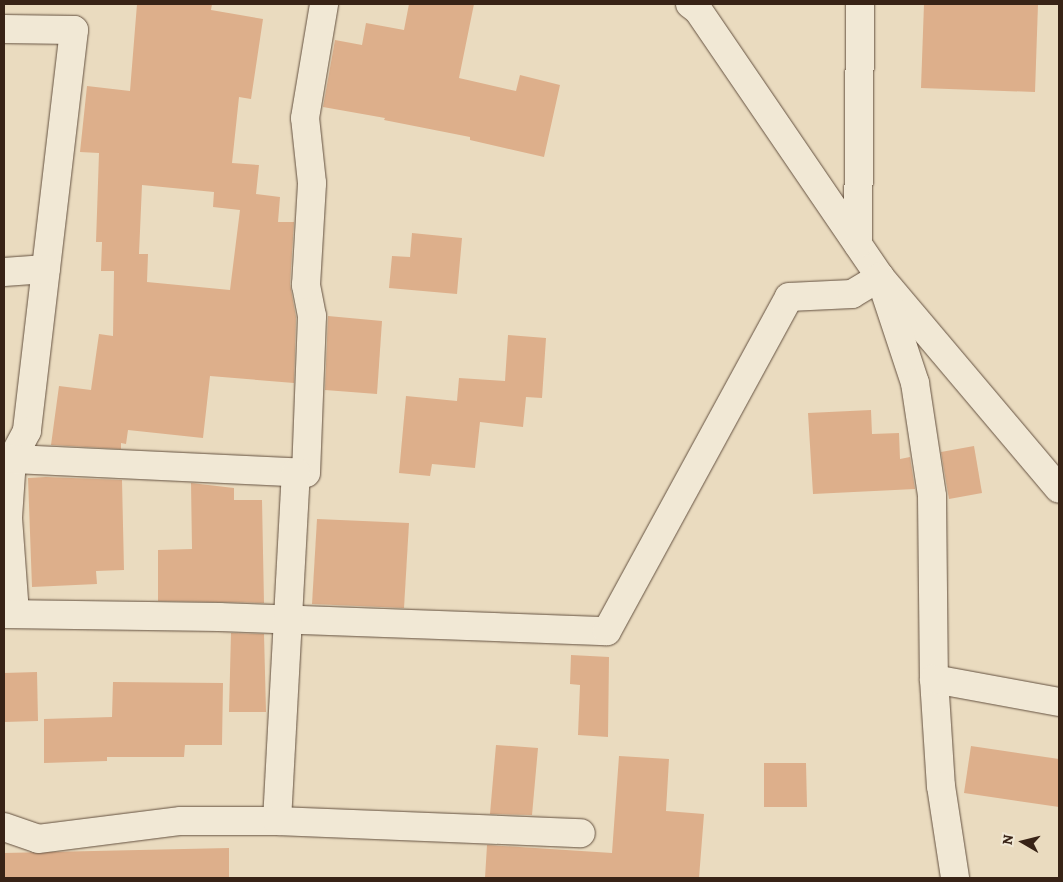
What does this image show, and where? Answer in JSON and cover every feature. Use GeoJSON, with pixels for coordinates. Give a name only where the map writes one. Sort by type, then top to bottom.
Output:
{"type":"FeatureCollection","features":[{"type":"Feature","properties":{"kind":"street"},"geometry":{"type":"LineString","coordinates":[[12,459],[306,473],[312,316],[306,285],[312,182],[305,118],[324,4]]}},
{"type":"Feature","properties":{"kind":"street"},"geometry":{"type":"LineString","coordinates":[[690,4],[698,10],[880,277],[1059,489]]}},
{"type":"Feature","properties":{"kind":"street"},"geometry":{"type":"LineString","coordinates":[[858,244],[860,4]]}},
{"type":"Feature","properties":{"kind":"street"},"geometry":{"type":"LineString","coordinates":[[4,29],[74,30],[27,432],[12,459],[8,518],[9,614],[288,619],[607,631],[789,297],[852,294],[880,277]]}},
{"type":"Feature","properties":{"kind":"street"},"geometry":{"type":"LineString","coordinates":[[4,272],[46,269]]}},
{"type":"Feature","properties":{"kind":"street"},"geometry":{"type":"LineString","coordinates":[[880,277],[915,383],[932,496],[934,679],[940,786],[955,878]]}},
{"type":"Feature","properties":{"kind":"street"},"geometry":{"type":"LineString","coordinates":[[278,821],[296,473]]}},
{"type":"Feature","properties":{"kind":"street"},"geometry":{"type":"LineString","coordinates":[[934,679],[1059,702]]}},
{"type":"Feature","properties":{"kind":"street"},"geometry":{"type":"LineString","coordinates":[[4,827],[38,839],[181,821],[278,821],[581,833]]}},
{"type":"Feature","properties":{"kind":"building"},"geometry":{"type":"Polygon","coordinates":[[[137,4],[212,4],[211,10],[263,19],[251,99],[239,97],[232,163],[259,165],[256,194],[280,197],[278,222],[294,222],[290,284],[296,317],[294,383],[210,376],[203,438],[128,430],[126,444],[121,443],[121,449],[51,445],[59,386],[91,390],[99,334],[113,336],[114,271],[101,271],[102,242],[96,242],[99,153],[80,152],[87,86],[130,91],[137,4]],[[142,185],[139,254],[148,254],[147,282],[230,290],[240,210],[213,207],[214,192],[142,185]]]}},
{"type":"Feature","properties":{"kind":"building"},"geometry":{"type":"Polygon","coordinates":[[[409,4],[474,4],[459,78],[516,91],[520,75],[560,85],[544,157],[470,140],[470,137],[384,120],[385,118],[323,107],[335,40],[362,45],[366,23],[404,30],[409,4]]]}},
{"type":"Feature","properties":{"kind":"building"},"geometry":{"type":"Polygon","coordinates":[[[924,4],[1038,4],[1035,92],[921,88],[924,4]]]}},
{"type":"Feature","properties":{"kind":"building"},"geometry":{"type":"Polygon","coordinates":[[[412,233],[462,238],[457,294],[389,288],[392,256],[410,257],[412,233]]]}},
{"type":"Feature","properties":{"kind":"building"},"geometry":{"type":"Polygon","coordinates":[[[328,316],[382,321],[377,394],[325,390],[328,316]]]}},
{"type":"Feature","properties":{"kind":"building"},"geometry":{"type":"Polygon","coordinates":[[[508,335],[546,338],[542,398],[526,397],[523,427],[480,422],[475,468],[432,464],[430,476],[399,473],[406,396],[457,401],[459,378],[505,381],[508,335]]]}},
{"type":"Feature","properties":{"kind":"building"},"geometry":{"type":"Polygon","coordinates":[[[871,410],[872,434],[899,433],[900,459],[910,457],[915,489],[813,494],[808,413],[871,410]]]}},
{"type":"Feature","properties":{"kind":"building"},"geometry":{"type":"Polygon","coordinates":[[[974,446],[982,493],[949,499],[941,452],[974,446]]]}},
{"type":"Feature","properties":{"kind":"building"},"geometry":{"type":"Polygon","coordinates":[[[28,478],[122,480],[124,570],[96,571],[97,584],[32,587],[28,478]]]}},
{"type":"Feature","properties":{"kind":"building"},"geometry":{"type":"Polygon","coordinates":[[[191,483],[234,488],[234,500],[262,500],[264,603],[158,601],[158,550],[192,549],[191,483]]]}},
{"type":"Feature","properties":{"kind":"building"},"geometry":{"type":"Polygon","coordinates":[[[317,519],[409,523],[404,608],[312,604],[317,519]]]}},
{"type":"Feature","properties":{"kind":"building"},"geometry":{"type":"Polygon","coordinates":[[[231,633],[264,634],[266,712],[229,712],[231,633]]]}},
{"type":"Feature","properties":{"kind":"building"},"geometry":{"type":"Polygon","coordinates":[[[571,655],[609,657],[608,737],[578,735],[580,685],[570,684],[571,655]]]}},
{"type":"Feature","properties":{"kind":"building"},"geometry":{"type":"Polygon","coordinates":[[[37,672],[38,721],[4,722],[4,673],[37,672]]]}},
{"type":"Feature","properties":{"kind":"building"},"geometry":{"type":"Polygon","coordinates":[[[113,682],[223,683],[222,745],[185,745],[184,757],[107,757],[107,761],[44,763],[44,719],[112,717],[113,682]]]}},
{"type":"Feature","properties":{"kind":"building"},"geometry":{"type":"Polygon","coordinates":[[[496,745],[538,748],[532,815],[490,814],[496,745]]]}},
{"type":"Feature","properties":{"kind":"building"},"geometry":{"type":"Polygon","coordinates":[[[971,746],[1059,759],[1059,807],[964,793],[971,746]]]}},
{"type":"Feature","properties":{"kind":"building"},"geometry":{"type":"Polygon","coordinates":[[[619,756],[669,759],[666,811],[704,814],[699,878],[485,878],[487,845],[612,853],[619,756]]]}},
{"type":"Feature","properties":{"kind":"building"},"geometry":{"type":"Polygon","coordinates":[[[764,763],[806,763],[807,807],[764,807],[764,763]]]}},
{"type":"Feature","properties":{"kind":"building"},"geometry":{"type":"Polygon","coordinates":[[[229,848],[229,878],[4,878],[4,853],[229,848]]]}}]}
